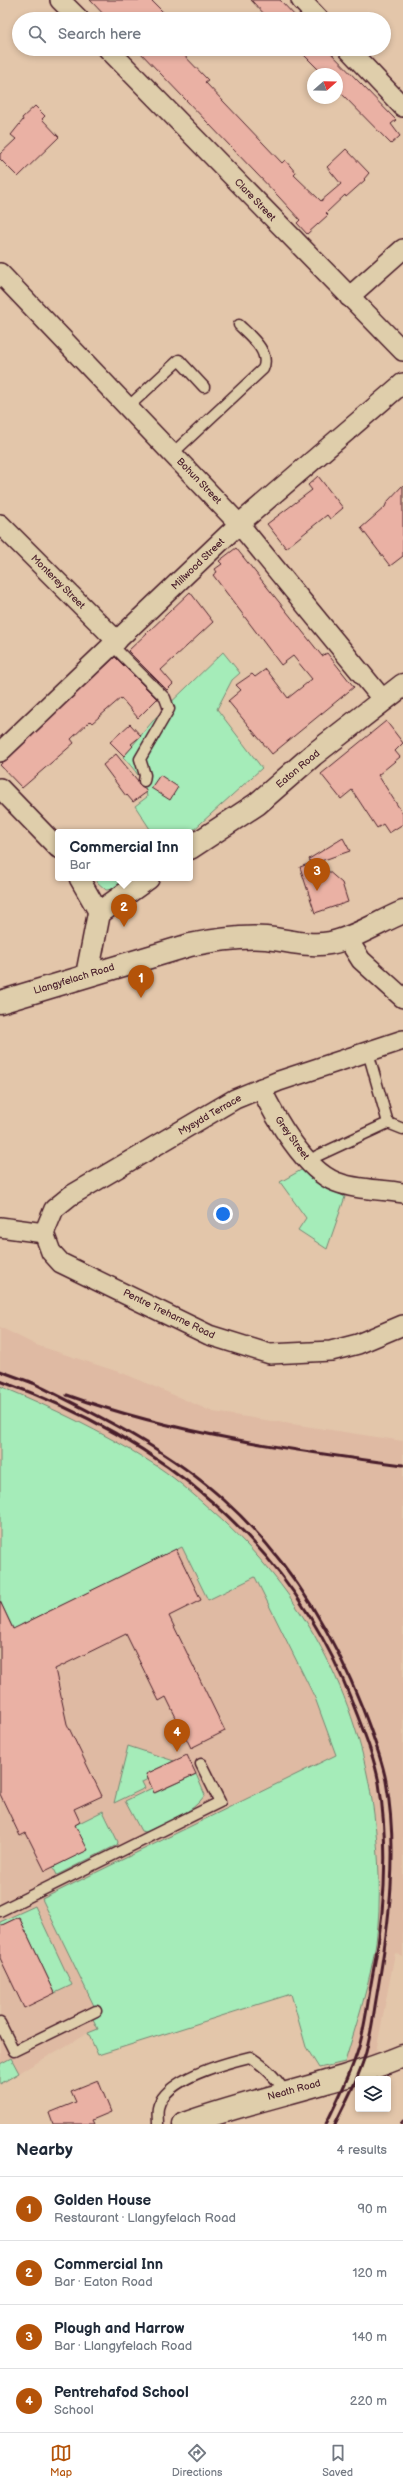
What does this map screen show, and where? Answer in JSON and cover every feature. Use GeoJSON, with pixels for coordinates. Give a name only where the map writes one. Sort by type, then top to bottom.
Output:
{"type":"FeatureCollection","features":[{"type":"Feature","properties":{"kind":"main road","name":"Eaton Road"},"geometry":{"type":"LineString","coordinates":[[193,846],[257,804],[313,755],[403,685]]}},
{"type":"Feature","properties":{"kind":"main road"},"geometry":{"type":"LineString","coordinates":[[87,975],[98,913],[144,881]]}},
{"type":"Feature","properties":{"kind":"main road","name":"Llangyfelach Road"},"geometry":{"type":"LineString","coordinates":[[0,1002],[190,945],[219,939],[266,938],[314,944],[347,938],[403,912]]}},
{"type":"Feature","properties":{"kind":"main road","name":"Neath Road"},"geometry":{"type":"LineString","coordinates":[[184,2124],[284,2092],[360,2073],[403,2056]]}},
{"type":"Feature","properties":{"kind":"street"},"geometry":{"type":"LineString","coordinates":[[60,0],[72,12]]}},
{"type":"Feature","properties":{"kind":"street"},"geometry":{"type":"LineString","coordinates":[[301,0],[312,12]]}},
{"type":"Feature","properties":{"kind":"street","name":"Clare Street"},"geometry":{"type":"LineString","coordinates":[[115,56],[403,351]]}},
{"type":"Feature","properties":{"kind":"street"},"geometry":{"type":"LineString","coordinates":[[355,56],[403,107]]}},
{"type":"Feature","properties":{"kind":"street"},"geometry":{"type":"LineString","coordinates":[[349,297],[403,249]]}},
{"type":"Feature","properties":{"kind":"street","name":"Bohun Street"},"geometry":{"type":"LineString","coordinates":[[0,273],[239,524],[384,701]]}},
{"type":"Feature","properties":{"kind":"street","name":"Millwood Street"},"geometry":{"type":"LineString","coordinates":[[0,752],[239,524],[403,383]]}},
{"type":"Feature","properties":{"kind":"street","name":"Monterey Street"},"geometry":{"type":"LineString","coordinates":[[0,524],[115,643]]}},
{"type":"Feature","properties":{"kind":"street"},"geometry":{"type":"LineString","coordinates":[[0,788],[55,845]]}},
{"type":"Feature","properties":{"kind":"street"},"geometry":{"type":"LineString","coordinates":[[81,881],[98,913]]}},
{"type":"Feature","properties":{"kind":"street"},"geometry":{"type":"LineString","coordinates":[[347,938],[360,960],[403,998]]}},
{"type":"Feature","properties":{"kind":"street","name":"Mysydd Terrace"},"geometry":{"type":"LineString","coordinates":[[44,1233],[54,1209],[70,1196],[235,1099],[261,1088],[403,1040]]}},
{"type":"Feature","properties":{"kind":"street","name":"Grey Street"},"geometry":{"type":"LineString","coordinates":[[261,1088],[286,1131],[310,1162],[324,1176],[337,1182],[403,1193]]}},
{"type":"Feature","properties":{"kind":"street"},"geometry":{"type":"LineString","coordinates":[[0,1227],[44,1233]]}},
{"type":"Feature","properties":{"kind":"street","name":"Pentre Treharne Road"},"geometry":{"type":"LineString","coordinates":[[44,1233],[51,1252],[61,1263],[209,1335],[270,1354],[331,1351],[358,1344],[403,1325]]}},
{"type":"Feature","properties":{"kind":"lane"},"geometry":{"type":"LineString","coordinates":[[172,454],[263,369],[266,363],[265,355],[239,325]]}},
{"type":"Feature","properties":{"kind":"lane"},"geometry":{"type":"LineString","coordinates":[[128,407],[179,360],[204,387]]}},
{"type":"Feature","properties":{"kind":"lane"},"geometry":{"type":"LineString","coordinates":[[115,643],[165,698],[169,709],[140,759],[145,775],[144,781]]}},
{"type":"Feature","properties":{"kind":"lane"},"geometry":{"type":"LineString","coordinates":[[368,1052],[388,1122],[403,1129]]}},
{"type":"Feature","properties":{"kind":"lane"},"geometry":{"type":"LineString","coordinates":[[310,1162],[317,1156],[388,1122]]}},
{"type":"Feature","properties":{"kind":"lane"},"geometry":{"type":"LineString","coordinates":[[0,1911],[220,1802],[201,1764]]}},
{"type":"Feature","properties":{"kind":"lane"},"geometry":{"type":"LineString","coordinates":[[0,2022],[14,2051],[96,2011]]}},
{"type":"Feature","properties":{"kind":"lane"},"geometry":{"type":"LineString","coordinates":[[158,2124],[158,2107],[169,2089],[186,2078],[233,2061],[250,2057],[276,2078],[284,2092]]}},
{"type":"Feature","properties":{"kind":"shaded area"},"geometry":{"type":"Polygon","coordinates":[[[0,1327],[36,1345],[125,1374],[213,1412],[403,1441],[403,1957],[395,1953],[375,2057],[319,2068],[306,2047],[291,1994],[98,2055],[88,2033],[0,2084],[0,1327]]]}},
{"type":"Feature","properties":{"kind":"green space"},"geometry":{"type":"Polygon","coordinates":[[[223,652],[240,673],[232,680],[217,709],[262,768],[193,830],[193,829],[150,829],[135,806],[147,797],[146,791],[142,781],[123,757],[157,716],[223,652]]]}},
{"type":"Feature","properties":{"kind":"green space"},"geometry":{"type":"Polygon","coordinates":[[[127,881],[116,889],[106,890],[97,882],[127,881]]]}},
{"type":"Feature","properties":{"kind":"green space"},"geometry":{"type":"Polygon","coordinates":[[[303,1169],[315,1180],[345,1197],[327,1249],[298,1230],[306,1218],[280,1182],[303,1169]]]}},
{"type":"Feature","properties":{"kind":"green space"},"geometry":{"type":"Polygon","coordinates":[[[0,1386],[38,1402],[95,1430],[157,1466],[182,1485],[245,1543],[274,1576],[299,1611],[321,1648],[340,1686],[355,1727],[366,1770],[374,1814],[378,1862],[379,1910],[376,1942],[367,1987],[345,2062],[319,2068],[306,2047],[291,1994],[98,2055],[88,2033],[98,2029],[93,2019],[99,2016],[42,1899],[336,1755],[315,1698],[255,1577],[208,1600],[182,1547],[21,1625],[23,1649],[0,1601],[0,1386]]]}},
{"type":"Feature","properties":{"kind":"green space"},"geometry":{"type":"Polygon","coordinates":[[[128,1746],[174,1761],[146,1774],[148,1779],[142,1782],[145,1788],[114,1803],[128,1746]]]}},
{"type":"Feature","properties":{"kind":"green space"},"geometry":{"type":"Polygon","coordinates":[[[196,1774],[205,1795],[200,1802],[170,1821],[146,1832],[141,1831],[125,1801],[152,1788],[155,1793],[196,1774]]]}},
{"type":"Feature","properties":{"kind":"green space"},"geometry":{"type":"Polygon","coordinates":[[[103,1811],[118,1842],[117,1845],[57,1875],[53,1867],[87,1850],[75,1825],[103,1811]]]}},
{"type":"Feature","properties":{"kind":"green space"},"geometry":{"type":"Polygon","coordinates":[[[35,1906],[72,1985],[55,1993],[19,1917],[0,1926],[0,1922],[35,1906]]]}},
{"type":"Feature","properties":{"kind":"green space"},"geometry":{"type":"Polygon","coordinates":[[[11,2058],[19,2073],[0,2084],[0,2064],[11,2058]]]}},
{"type":"Feature","properties":{"kind":"building"},"geometry":{"type":"Polygon","coordinates":[[[90,0],[151,0],[163,12],[101,12],[90,0]]]}},
{"type":"Feature","properties":{"kind":"building"},"geometry":{"type":"Polygon","coordinates":[[[251,0],[280,0],[291,12],[262,12],[251,0]]]}},
{"type":"Feature","properties":{"kind":"building"},"geometry":{"type":"Polygon","coordinates":[[[144,56],[185,56],[208,80],[205,82],[282,163],[285,160],[296,173],[294,175],[321,201],[341,184],[327,167],[346,149],[369,173],[364,179],[365,180],[346,197],[345,195],[326,213],[328,215],[307,234],[297,223],[300,220],[144,56]]]}},
{"type":"Feature","properties":{"kind":"building"},"geometry":{"type":"Polygon","coordinates":[[[305,56],[334,56],[396,120],[391,124],[400,136],[391,144],[343,95],[343,68],[317,68],[305,56]]]}},
{"type":"Feature","properties":{"kind":"building"},"geometry":{"type":"Polygon","coordinates":[[[35,106],[45,116],[42,119],[59,137],[18,177],[0,159],[0,154],[16,139],[11,135],[23,120],[22,118],[35,106]]]}},
{"type":"Feature","properties":{"kind":"building"},"geometry":{"type":"Polygon","coordinates":[[[318,476],[343,508],[330,519],[327,515],[286,548],[267,524],[312,490],[308,485],[318,476]]]}},
{"type":"Feature","properties":{"kind":"building"},"geometry":{"type":"Polygon","coordinates":[[[403,485],[403,556],[390,566],[361,528],[385,507],[387,502],[403,485]]]}},
{"type":"Feature","properties":{"kind":"building"},"geometry":{"type":"Polygon","coordinates":[[[236,548],[322,656],[327,653],[354,687],[272,754],[228,701],[241,690],[236,685],[252,674],[255,677],[266,669],[288,698],[312,679],[293,656],[281,665],[213,575],[217,572],[215,569],[222,564],[219,561],[236,548]]]}},
{"type":"Feature","properties":{"kind":"building"},"geometry":{"type":"Polygon","coordinates":[[[190,592],[213,622],[161,670],[173,684],[167,690],[128,651],[190,592]]]}},
{"type":"Feature","properties":{"kind":"building"},"geometry":{"type":"Polygon","coordinates":[[[115,657],[157,699],[138,718],[121,698],[92,723],[90,721],[71,739],[74,743],[22,788],[0,765],[115,657]]]}},
{"type":"Feature","properties":{"kind":"building"},"geometry":{"type":"Polygon","coordinates":[[[386,721],[403,743],[395,751],[400,757],[378,775],[403,814],[403,824],[389,833],[383,824],[377,828],[352,790],[341,799],[321,774],[386,721]]]}},
{"type":"Feature","properties":{"kind":"building"},"geometry":{"type":"Polygon","coordinates":[[[130,724],[141,736],[131,744],[133,746],[124,756],[110,742],[130,724]]]}},
{"type":"Feature","properties":{"kind":"building"},"geometry":{"type":"Polygon","coordinates":[[[116,754],[147,792],[133,802],[127,795],[126,796],[103,765],[116,754]]]}},
{"type":"Feature","properties":{"kind":"building"},"geometry":{"type":"Polygon","coordinates":[[[160,775],[178,787],[170,800],[151,788],[160,775]]]}},
{"type":"Feature","properties":{"kind":"building"},"geometry":{"type":"Polygon","coordinates":[[[343,838],[350,851],[318,862],[342,883],[348,902],[315,913],[300,867],[311,863],[309,859],[343,838]]]}},
{"type":"Feature","properties":{"kind":"building"},"geometry":{"type":"Polygon","coordinates":[[[176,1549],[201,1600],[169,1616],[225,1731],[191,1748],[166,1697],[159,1701],[126,1634],[55,1669],[67,1724],[102,1796],[74,1809],[80,1822],[75,1825],[88,1850],[45,1871],[26,1833],[20,1836],[0,1794],[0,1601],[13,1629],[176,1549]]]}},
{"type":"Feature","properties":{"kind":"building"},"geometry":{"type":"Polygon","coordinates":[[[187,1755],[196,1774],[154,1793],[146,1774],[187,1755]]]}},
{"type":"Feature","properties":{"kind":"building"},"geometry":{"type":"Polygon","coordinates":[[[19,1917],[55,1993],[24,2008],[0,1958],[0,1926],[19,1917]]]}},
{"type":"Feature","properties":{"kind":"building"},"geometry":{"type":"Polygon","coordinates":[[[98,2080],[111,2112],[92,2120],[94,2124],[53,2124],[49,2113],[76,2102],[71,2091],[98,2080]]]}},
{"type":"Feature","properties":{"kind":"railway"},"geometry":{"type":"LineString","coordinates":[[0,1371],[33,1383]]}},
{"type":"Feature","properties":{"kind":"railway"},"geometry":{"type":"LineString","coordinates":[[0,1381],[59,1405],[114,1433],[166,1466],[214,1503],[257,1546],[294,1593],[327,1646],[353,1704],[371,1753],[379,1783],[385,1855],[383,1903],[377,1950],[361,2038],[356,2057],[348,2077],[326,2124]]}},
{"type":"Feature","properties":{"kind":"railway"},"geometry":{"type":"LineString","coordinates":[[29,1381],[106,1420],[155,1448],[202,1481],[247,1522],[268,1545],[305,1595],[336,1649],[362,1707],[379,1752],[386,1781],[392,1834],[391,1888],[389,1915],[368,2044],[358,2075],[335,2124]]}},
{"type":"Feature","properties":{"kind":"railway"},"geometry":{"type":"LineString","coordinates":[[67,1395],[108,1409],[149,1420],[233,1439],[276,1447],[403,1465]]}},
{"type":"Feature","properties":{"kind":"place","name":"Plough and Harrow"},"geometry":{"type":"Point","coordinates":[317,891]}},
{"type":"Feature","properties":{"kind":"place","name":"Commercial Inn"},"geometry":{"type":"Point","coordinates":[124,927]}},
{"type":"Feature","properties":{"kind":"place","name":"Golden House"},"geometry":{"type":"Point","coordinates":[141,998]}},
{"type":"Feature","properties":{"kind":"place","name":"Pentrehafod School"},"geometry":{"type":"Point","coordinates":[177,1752]}}]}
